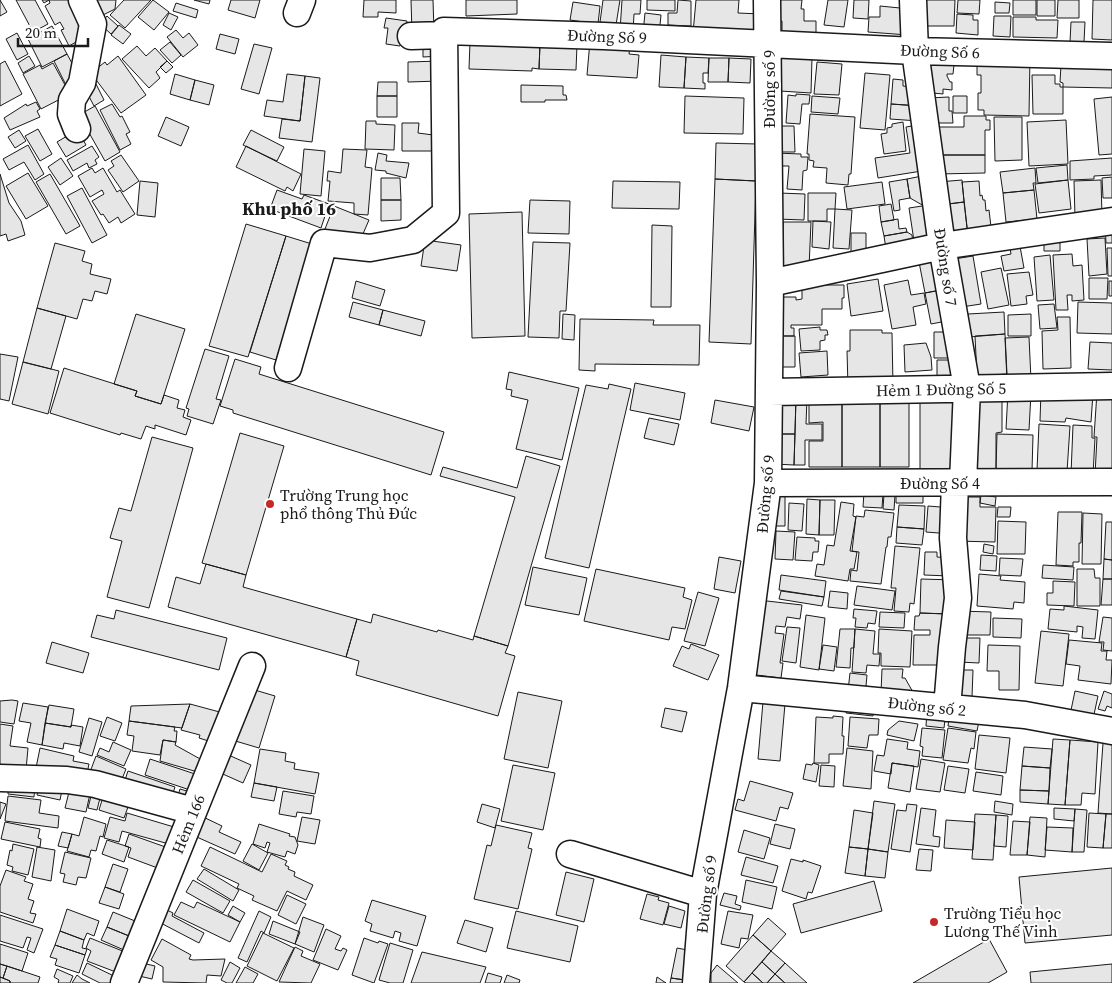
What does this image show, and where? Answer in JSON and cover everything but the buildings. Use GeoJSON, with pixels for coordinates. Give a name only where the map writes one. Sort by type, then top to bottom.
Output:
{"type":"FeatureCollection","features":[{"type":"Feature","properties":{"kind":"street"},"geometry":{"type":"LineString","coordinates":[[77,129],[70,114],[72,100],[82,83],[93,24],[82,0]]}},
{"type":"Feature","properties":{"kind":"street","name":"Đường số 9"},"geometry":{"type":"LineString","coordinates":[[696,983],[703,894],[741,688],[768,483],[770,283],[767,0]]}},
{"type":"Feature","properties":{"kind":"street","name":"Đường số 7"},"geometry":{"type":"LineString","coordinates":[[913,0],[915,51],[942,246],[967,388],[952,538],[958,598],[947,708]]}},
{"type":"Feature","properties":{"kind":"street"},"geometry":{"type":"LineString","coordinates":[[288,368],[324,243],[370,248],[413,240],[446,214],[445,33]]}},
{"type":"Feature","properties":{"kind":"street","name":"Đường Số 9"},"geometry":{"type":"LineString","coordinates":[[410,36],[445,33],[768,43]]}},
{"type":"Feature","properties":{"kind":"street","name":"Đường Số 6"},"geometry":{"type":"LineString","coordinates":[[768,43],[915,51],[1112,56]]}},
{"type":"Feature","properties":{"kind":"street"},"geometry":{"type":"LineString","coordinates":[[770,283],[942,246],[1112,220]]}},
{"type":"Feature","properties":{"kind":"street","name":"Hẻm 1 Đường Số 5"},"geometry":{"type":"LineString","coordinates":[[770,392],[1112,386]]}},
{"type":"Feature","properties":{"kind":"street","name":"Đường Số 4"},"geometry":{"type":"LineString","coordinates":[[768,483],[1112,482]]}},
{"type":"Feature","properties":{"kind":"street","name":"Hẻm 166"},"geometry":{"type":"LineString","coordinates":[[124,983],[252,666]]}},
{"type":"Feature","properties":{"kind":"street","name":"Đường số 2"},"geometry":{"type":"LineString","coordinates":[[741,688],[1025,715],[1112,731]]}},
{"type":"Feature","properties":{"kind":"street"},"geometry":{"type":"LineString","coordinates":[[0,778],[67,780],[95,784],[193,811]]}},
{"type":"Feature","properties":{"kind":"street"},"geometry":{"type":"LineString","coordinates":[[570,854],[703,894]]}},
{"type":"Feature","properties":{"kind":"place","name":"Trường Trung học phổ thông Thủ Đức"},"geometry":{"type":"Point","coordinates":[270,504]}},
{"type":"Feature","properties":{"kind":"place","name":"Trường Tiểu học Lương Thế Vinh"},"geometry":{"type":"Point","coordinates":[934,922]}},
{"type":"Feature","properties":{"kind":"district","name":"Khu phố 16"},"geometry":{"type":"Point","coordinates":[289,209]}}]}
